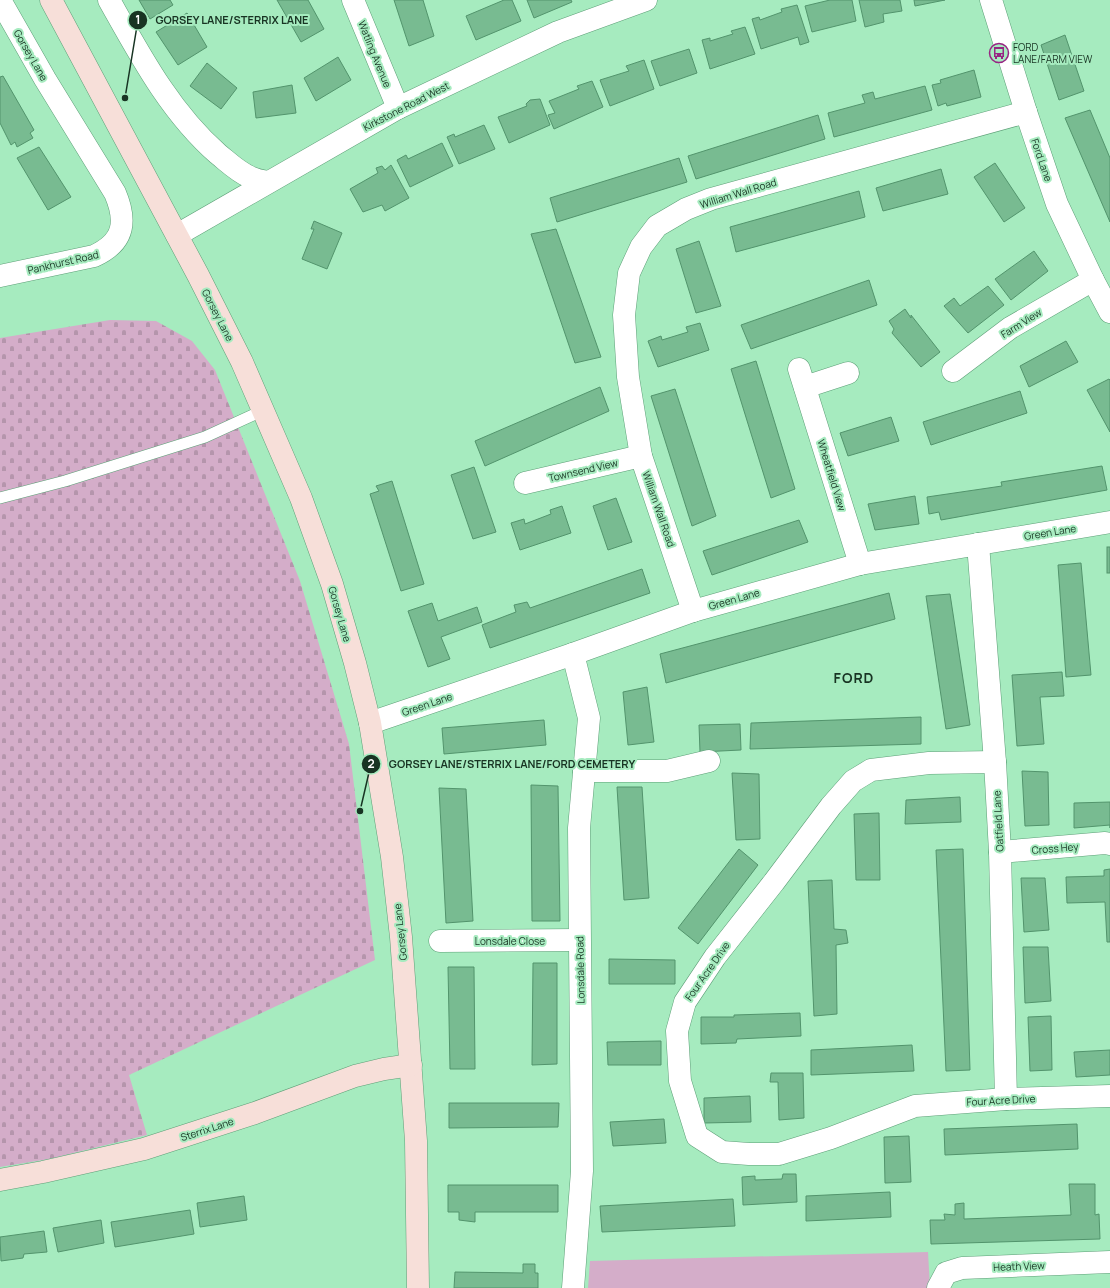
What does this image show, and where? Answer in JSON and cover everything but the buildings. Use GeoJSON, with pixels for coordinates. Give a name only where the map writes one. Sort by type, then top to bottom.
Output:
{"type":"FeatureCollection","features":[{"type":"Feature","properties":{"kind":"main road","name":"Gorsey Lane"},"geometry":{"type":"LineString","coordinates":[[51,0],[177,235],[242,362],[301,498],[332,584],[355,663],[370,723],[392,857],[401,937],[416,1141],[418,1288]]}},
{"type":"Feature","properties":{"kind":"main road","name":"Sterrix Lane"},"geometry":{"type":"LineString","coordinates":[[0,1180],[43,1172],[144,1149],[255,1113],[355,1076],[384,1068],[411,1065]]}},
{"type":"Feature","properties":{"kind":"street","name":"Gorsey Lane"},"geometry":{"type":"LineString","coordinates":[[0,0],[45,79],[115,193],[122,215],[123,224],[118,236]]}},
{"type":"Feature","properties":{"kind":"street"},"geometry":{"type":"LineString","coordinates":[[109,0],[145,64],[189,126],[206,144],[231,165],[250,177],[268,182]]}},
{"type":"Feature","properties":{"kind":"street","name":"Watling Avenue"},"geometry":{"type":"LineString","coordinates":[[353,0],[398,108]]}},
{"type":"Feature","properties":{"kind":"street","name":"Kirkstone Road West"},"geometry":{"type":"LineString","coordinates":[[177,235],[398,108],[558,32],[646,0]]}},
{"type":"Feature","properties":{"kind":"street","name":"Ford Lane"},"geometry":{"type":"LineString","coordinates":[[992,0],[1026,112],[1057,204],[1110,312]]}},
{"type":"Feature","properties":{"kind":"street","name":"William Wall Road"},"geometry":{"type":"LineString","coordinates":[[693,610],[641,456],[628,377],[624,315],[629,274],[641,247],[657,226],[686,209],[711,200],[1026,112]]}},
{"type":"Feature","properties":{"kind":"street","name":"Pankhurst Road"},"geometry":{"type":"LineString","coordinates":[[0,276],[94,256],[105,251],[113,244],[118,236]]}},
{"type":"Feature","properties":{"kind":"street","name":"Farm View"},"geometry":{"type":"LineString","coordinates":[[953,371],[1010,328],[1093,280]]}},
{"type":"Feature","properties":{"kind":"street","name":"Wheatfield View"},"geometry":{"type":"LineString","coordinates":[[848,373],[802,378],[860,564]]}},
{"type":"Feature","properties":{"kind":"street","name":"Townsend View"},"geometry":{"type":"LineString","coordinates":[[525,483],[641,456]]}},
{"type":"Feature","properties":{"kind":"street","name":"Green Lane"},"geometry":{"type":"LineString","coordinates":[[370,723],[573,654],[693,610],[860,564],[1110,522]]}},
{"type":"Feature","properties":{"kind":"street","name":"Oatfield Lane"},"geometry":{"type":"LineString","coordinates":[[978,544],[995,762],[1000,852],[1006,1099]]}},
{"type":"Feature","properties":{"kind":"street","name":"Lonsdale Road"},"geometry":{"type":"LineString","coordinates":[[573,654],[589,718],[579,828],[582,1171],[573,1288]]}},
{"type":"Feature","properties":{"kind":"street"},"geometry":{"type":"LineString","coordinates":[[584,771],[667,771],[709,761]]}},
{"type":"Feature","properties":{"kind":"street","name":"Four Acre Drive"},"geometry":{"type":"LineString","coordinates":[[995,762],[929,763],[871,770],[853,781],[831,806],[715,957],[685,1002],[677,1031],[680,1081],[697,1136],[722,1152],[779,1154],[831,1138],[915,1106],[1006,1099],[1110,1096]]}},
{"type":"Feature","properties":{"kind":"street","name":"Cross Hey"},"geometry":{"type":"LineString","coordinates":[[1000,852],[1105,843],[1110,844]]}},
{"type":"Feature","properties":{"kind":"street","name":"Lonsdale Close"},"geometry":{"type":"LineString","coordinates":[[440,941],[579,940]]}},
{"type":"Feature","properties":{"kind":"street","name":"Heath View"},"geometry":{"type":"LineString","coordinates":[[938,1288],[946,1273],[962,1268],[1110,1262]]}},
{"type":"Feature","properties":{"kind":"lane"},"geometry":{"type":"LineString","coordinates":[[0,498],[65,481],[205,437],[264,410]]}},
{"type":"Feature","properties":{"kind":"green space"},"geometry":{"type":"Polygon","coordinates":[[[110,320],[156,321],[192,341],[215,370],[300,581],[349,744],[375,960],[129,1075],[147,1135],[49,1159],[0,1167],[0,338],[110,320]]]}},
{"type":"Feature","properties":{"kind":"green space"},"geometry":{"type":"Polygon","coordinates":[[[928,1252],[930,1288],[588,1288],[590,1261],[928,1252]]]}},
{"type":"Feature","properties":{"kind":"place","name":"FORD LANE/FARM VIEW"},"geometry":{"type":"Point","coordinates":[999,53]}},
{"type":"Feature","properties":{"kind":"place","name":"GORSEY LANE/STERRIX LANE"},"geometry":{"type":"Point","coordinates":[125,98]}},
{"type":"Feature","properties":{"kind":"place","name":"GORSEY LANE/STERRIX LANE/FORD CEMETERY"},"geometry":{"type":"Point","coordinates":[360,811]}},
{"type":"Feature","properties":{"kind":"district","name":"FORD"},"geometry":{"type":"Point","coordinates":[854,677]}}]}
